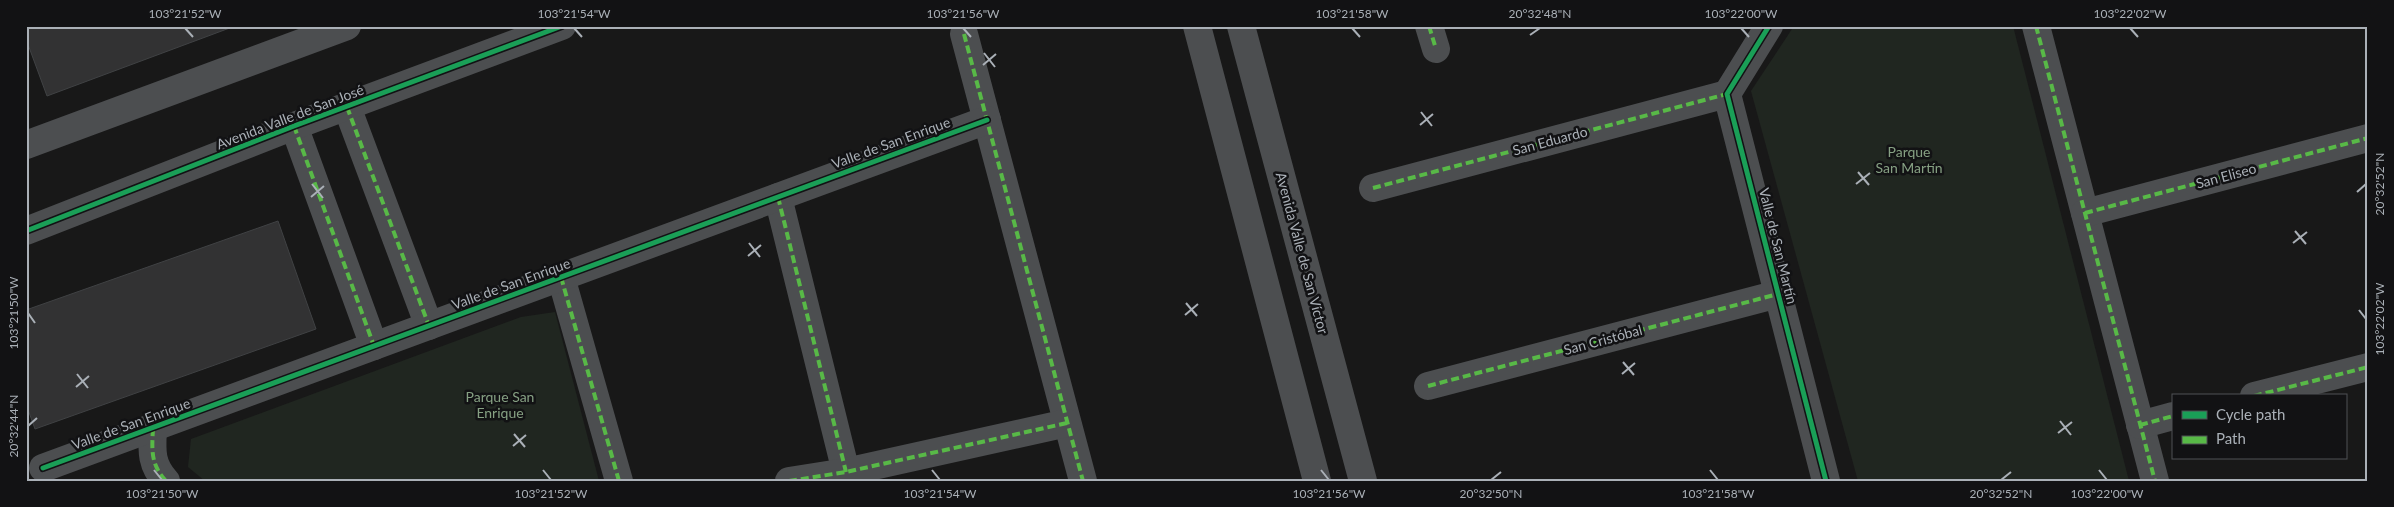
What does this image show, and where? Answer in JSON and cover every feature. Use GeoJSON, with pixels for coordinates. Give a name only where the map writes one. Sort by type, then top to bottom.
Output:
{"type":"FeatureCollection","features":[{"type":"Feature","properties":{"kind":"street"},"geometry":{"type":"LineString","coordinates":[[26,145],[347,26]]}},
{"type":"Feature","properties":{"kind":"street","name":"Avenida Valle de San José"},"geometry":{"type":"LineString","coordinates":[[26,231],[294,126],[562,26]]}},
{"type":"Feature","properties":{"kind":"street"},"geometry":{"type":"LineString","coordinates":[[1197,26],[1317,481]]}},
{"type":"Feature","properties":{"kind":"street","name":"Avenida Valle de San Víctor"},"geometry":{"type":"LineString","coordinates":[[1241,26],[1363,481]]}},
{"type":"Feature","properties":{"kind":"street"},"geometry":{"type":"LineString","coordinates":[[1727,94],[1769,26]]}},
{"type":"Feature","properties":{"kind":"street"},"geometry":{"type":"LineString","coordinates":[[2036,26],[2154,481]]}},
{"type":"Feature","properties":{"kind":"street"},"geometry":{"type":"LineString","coordinates":[[964,34],[1083,481]]}},
{"type":"Feature","properties":{"kind":"street","name":"San Eduardo"},"geometry":{"type":"LineString","coordinates":[[1373,188],[1727,94]]}},
{"type":"Feature","properties":{"kind":"street","name":"Valle de San Martín"},"geometry":{"type":"LineString","coordinates":[[1727,94],[1826,481]]}},
{"type":"Feature","properties":{"kind":"street"},"geometry":{"type":"LineString","coordinates":[[347,107],[429,326]]}},
{"type":"Feature","properties":{"kind":"street","name":"Valle de San Enrique"},"geometry":{"type":"LineString","coordinates":[[43,468],[987,120]]}},
{"type":"Feature","properties":{"kind":"street"},"geometry":{"type":"LineString","coordinates":[[294,126],[374,346]]}},
{"type":"Feature","properties":{"kind":"street","name":"San Eliseo"},"geometry":{"type":"LineString","coordinates":[[2085,213],[2368,138]]}},
{"type":"Feature","properties":{"kind":"street"},"geometry":{"type":"LineString","coordinates":[[778,197],[846,472]]}},
{"type":"Feature","properties":{"kind":"street"},"geometry":{"type":"LineString","coordinates":[[561,277],[619,481]]}},
{"type":"Feature","properties":{"kind":"street","name":"San Cristóbal"},"geometry":{"type":"LineString","coordinates":[[1428,386],[1778,294]]}},
{"type":"Feature","properties":{"kind":"street"},"geometry":{"type":"LineString","coordinates":[[2262,394],[2368,367]]}},
{"type":"Feature","properties":{"kind":"street"},"geometry":{"type":"LineString","coordinates":[[2140,425],[2172,416]]}},
{"type":"Feature","properties":{"kind":"street"},"geometry":{"type":"LineString","coordinates":[[790,481],[846,472],[1067,423]]}},
{"type":"Feature","properties":{"kind":"street","name":"Valle de San Enrique"},"geometry":{"type":"LineString","coordinates":[[152,428],[152,458],[158,472],[166,481]]}},
{"type":"Feature","properties":{"kind":"green space","name":"Parque San Martín"},"geometry":{"type":"Polygon","coordinates":[[[1800,26],[2013,26],[2129,481],[1858,481],[1751,91],[1792,29],[1800,26]]]}},
{"type":"Feature","properties":{"kind":"green space","name":"Parque San Enrique"},"geometry":{"type":"Polygon","coordinates":[[[555,312],[599,481],[205,481],[188,467],[191,439],[521,317],[555,312]]]}},
{"type":"Feature","properties":{"kind":"building"},"geometry":{"type":"Polygon","coordinates":[[[26,26],[235,26],[47,96],[26,39],[26,26]]]}},
{"type":"Feature","properties":{"kind":"building"},"geometry":{"type":"Polygon","coordinates":[[[278,221],[316,329],[35,429],[26,404],[26,310],[278,221]]]}},
{"type":"Feature","properties":{"kind":"marked path"},"geometry":{"type":"LineString","coordinates":[[1429,26],[1436,49]]}},
{"type":"Feature","properties":{"kind":"marked path"},"geometry":{"type":"LineString","coordinates":[[2036,26],[2155,481]]}},
{"type":"Feature","properties":{"kind":"marked path"},"geometry":{"type":"LineString","coordinates":[[964,34],[1083,481]]}},
{"type":"Feature","properties":{"kind":"marked path"},"geometry":{"type":"LineString","coordinates":[[1373,188],[1727,94]]}},
{"type":"Feature","properties":{"kind":"marked path"},"geometry":{"type":"LineString","coordinates":[[347,107],[429,326]]}},
{"type":"Feature","properties":{"kind":"marked path"},"geometry":{"type":"LineString","coordinates":[[294,126],[374,346]]}},
{"type":"Feature","properties":{"kind":"marked path"},"geometry":{"type":"LineString","coordinates":[[2085,213],[2368,138]]}},
{"type":"Feature","properties":{"kind":"marked path"},"geometry":{"type":"LineString","coordinates":[[778,197],[846,472]]}},
{"type":"Feature","properties":{"kind":"marked path"},"geometry":{"type":"LineString","coordinates":[[561,277],[619,481]]}},
{"type":"Feature","properties":{"kind":"marked path"},"geometry":{"type":"LineString","coordinates":[[1428,386],[1778,294]]}},
{"type":"Feature","properties":{"kind":"marked path"},"geometry":{"type":"LineString","coordinates":[[2262,394],[2368,367]]}},
{"type":"Feature","properties":{"kind":"marked path"},"geometry":{"type":"LineString","coordinates":[[2140,425],[2172,416]]}},
{"type":"Feature","properties":{"kind":"marked path"},"geometry":{"type":"LineString","coordinates":[[789,481],[846,472],[1067,423]]}},
{"type":"Feature","properties":{"kind":"marked path"},"geometry":{"type":"LineString","coordinates":[[153,428],[153,456],[157,468],[166,481]]}},
{"type":"Feature","properties":{"kind":"cycle path"},"geometry":{"type":"LineString","coordinates":[[26,231],[294,126],[562,26]]}},
{"type":"Feature","properties":{"kind":"cycle path"},"geometry":{"type":"LineString","coordinates":[[1769,26],[1727,94],[1826,481]]}},
{"type":"Feature","properties":{"kind":"cycle path"},"geometry":{"type":"LineString","coordinates":[[43,468],[987,120]]}}]}
